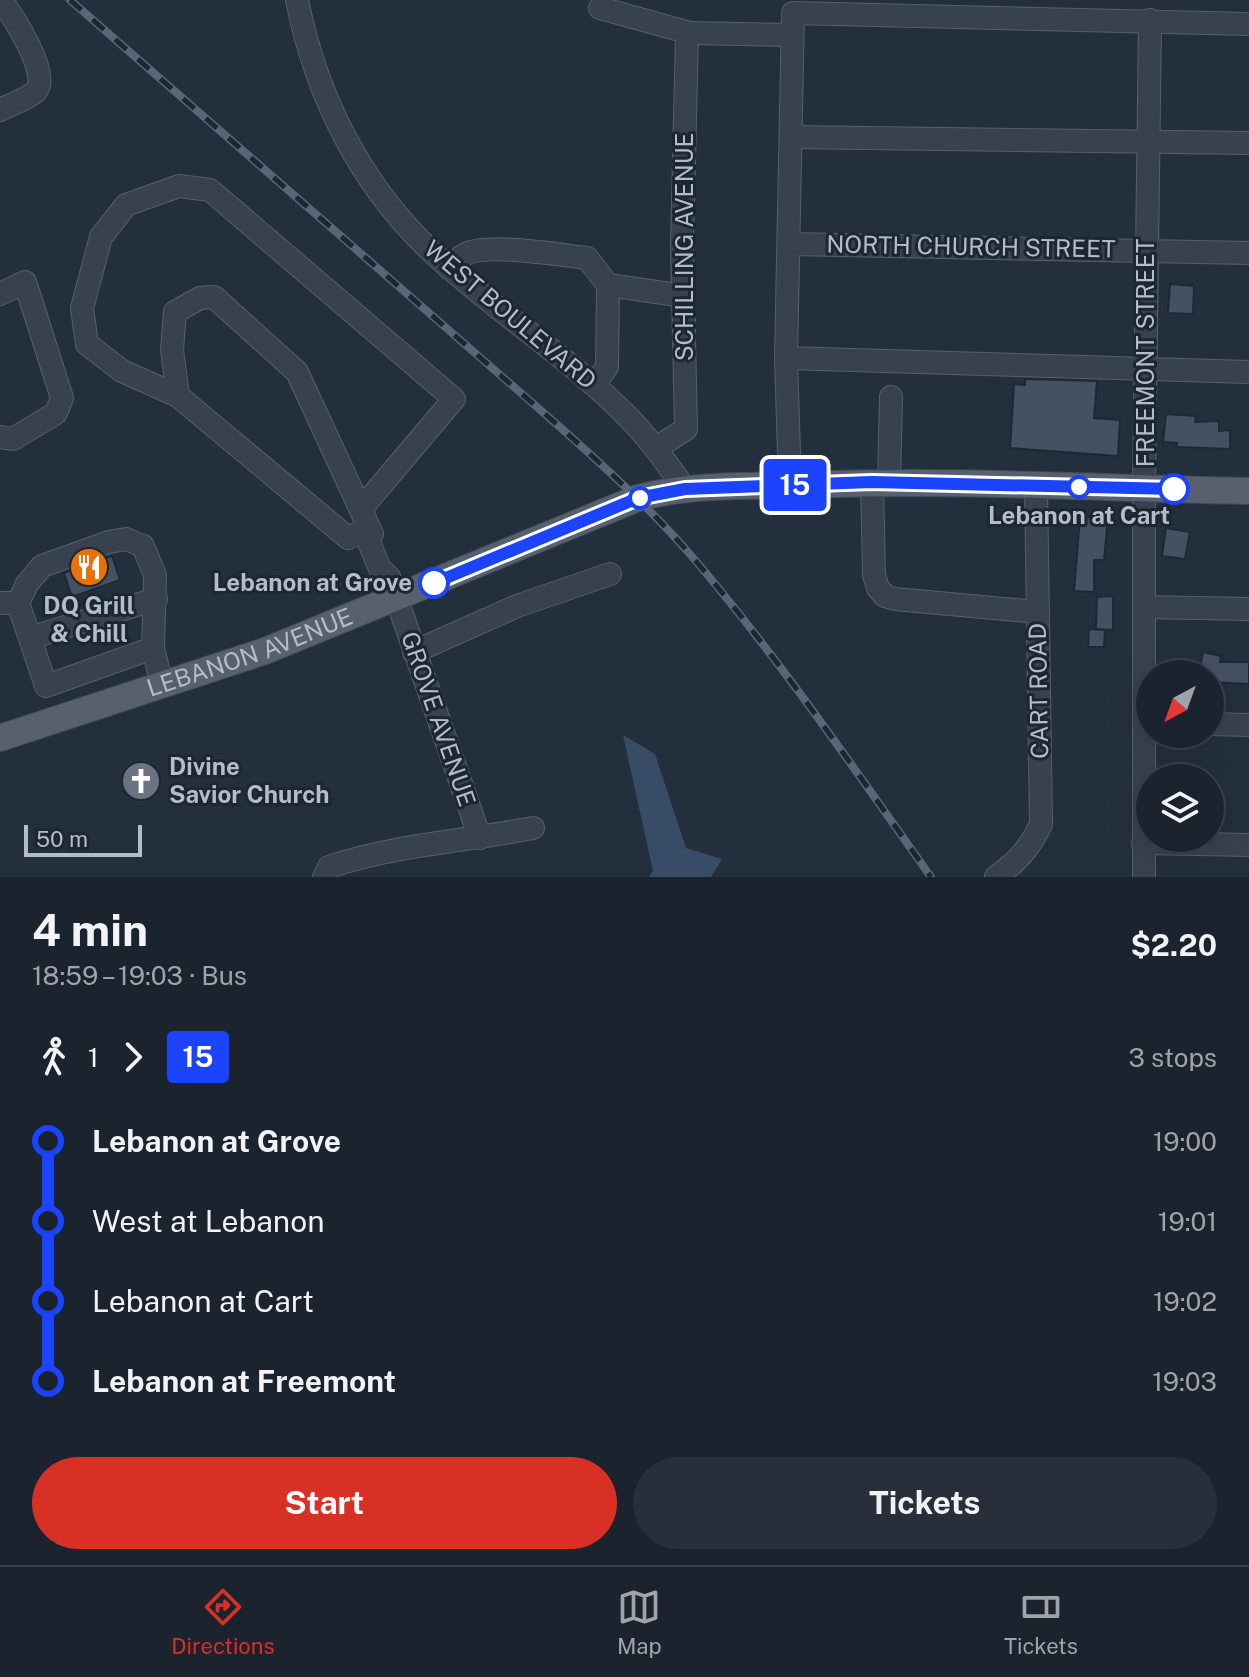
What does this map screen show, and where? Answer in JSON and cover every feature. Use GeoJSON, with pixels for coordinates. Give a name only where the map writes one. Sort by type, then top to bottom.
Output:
{"type":"FeatureCollection","features":[{"type":"Feature","properties":{"kind":"main road","name":"LEBANON AVENUE"},"geometry":{"type":"LineString","coordinates":[[0,738],[265,651],[392,588],[638,498],[685,489],[880,482],[1249,491]]}},
{"type":"Feature","properties":{"kind":"street"},"geometry":{"type":"LineString","coordinates":[[0,110],[36,91],[41,83],[37,64],[11,12],[1,0]]}},
{"type":"Feature","properties":{"kind":"street","name":"WEST BOULEVARD"},"geometry":{"type":"LineString","coordinates":[[297,0],[320,81],[346,139],[385,200],[449,268],[594,385],[656,448],[685,489]]}},
{"type":"Feature","properties":{"kind":"street"},"geometry":{"type":"LineString","coordinates":[[600,8],[690,33],[792,35]]}},
{"type":"Feature","properties":{"kind":"street"},"geometry":{"type":"LineString","coordinates":[[790,485],[786,358],[793,13],[1249,24]]}},
{"type":"Feature","properties":{"kind":"street","name":"FREEMONT STREET"},"geometry":{"type":"LineString","coordinates":[[1145,660],[1144,489],[1150,20]]}},
{"type":"Feature","properties":{"kind":"street","name":"SCHILLING AVENUE"},"geometry":{"type":"LineString","coordinates":[[656,448],[686,429],[682,245],[686,48],[687,33],[690,33]]}},
{"type":"Feature","properties":{"kind":"street"},"geometry":{"type":"LineString","coordinates":[[791,137],[1249,143]]}},
{"type":"Feature","properties":{"kind":"street"},"geometry":{"type":"LineString","coordinates":[[179,186],[210,190],[454,399],[367,524],[348,538],[178,396],[122,371],[87,344],[82,308],[101,237],[126,205],[179,186]]}},
{"type":"Feature","properties":{"kind":"street","name":"NORTH CHURCH STREET"},"geometry":{"type":"LineString","coordinates":[[789,244],[1249,253]]}},
{"type":"Feature","properties":{"kind":"street"},"geometry":{"type":"LineString","coordinates":[[449,268],[465,254],[480,250],[587,258],[608,285],[607,367],[594,385]]}},
{"type":"Feature","properties":{"kind":"street"},"geometry":{"type":"LineString","coordinates":[[0,294],[25,282],[62,398],[56,413],[13,439],[0,437]]}},
{"type":"Feature","properties":{"kind":"street"},"geometry":{"type":"LineString","coordinates":[[608,285],[684,296]]}},
{"type":"Feature","properties":{"kind":"street"},"geometry":{"type":"LineString","coordinates":[[178,396],[172,350],[175,312],[200,298],[214,297],[297,372],[367,524]]}},
{"type":"Feature","properties":{"kind":"street"},"geometry":{"type":"LineString","coordinates":[[786,358],[1249,372]]}},
{"type":"Feature","properties":{"kind":"street"},"geometry":{"type":"LineString","coordinates":[[891,397],[880,482],[874,575],[878,588],[885,596],[918,603],[1038,612]]}},
{"type":"Feature","properties":{"kind":"street","name":"CART ROAD"},"geometry":{"type":"LineString","coordinates":[[996,877],[1031,845],[1041,824],[1036,486]]}},
{"type":"Feature","properties":{"kind":"street","name":"GROVE AVENUE"},"geometry":{"type":"LineString","coordinates":[[367,524],[382,536],[394,567],[392,588],[480,838]]}},
{"type":"Feature","properties":{"kind":"street"},"geometry":{"type":"LineString","coordinates":[[153,648],[46,686],[30,638],[9,603],[42,566],[109,542],[126,539],[143,546],[155,575],[153,648],[162,685]]}},
{"type":"Feature","properties":{"kind":"street"},"geometry":{"type":"LineString","coordinates":[[414,652],[517,606],[610,574]]}},
{"type":"Feature","properties":{"kind":"street"},"geometry":{"type":"LineString","coordinates":[[30,638],[156,599]]}},
{"type":"Feature","properties":{"kind":"street"},"geometry":{"type":"LineString","coordinates":[[1144,607],[1249,609]]}},
{"type":"Feature","properties":{"kind":"street"},"geometry":{"type":"LineString","coordinates":[[1224,724],[1249,725]]}},
{"type":"Feature","properties":{"kind":"street"},"geometry":{"type":"LineString","coordinates":[[324,877],[329,867],[364,855],[533,828]]}},
{"type":"Feature","properties":{"kind":"street"},"geometry":{"type":"LineString","coordinates":[[1224,845],[1249,845]]}},
{"type":"Feature","properties":{"kind":"street","name":"FREEMONT STREET"},"geometry":{"type":"LineString","coordinates":[[1143,852],[1144,877]]}},
{"type":"Feature","properties":{"kind":"water"},"geometry":{"type":"Polygon","coordinates":[[[623,735],[655,754],[686,848],[722,859],[711,877],[649,877],[653,871],[623,735]]]}},
{"type":"Feature","properties":{"kind":"building"},"geometry":{"type":"Polygon","coordinates":[[[1170,284],[1194,286],[1193,314],[1168,313],[1170,284]]]}},
{"type":"Feature","properties":{"kind":"building"},"geometry":{"type":"Polygon","coordinates":[[[1025,379],[1097,381],[1094,418],[1120,420],[1118,456],[1010,448],[1014,384],[1025,385],[1025,379]]]}},
{"type":"Feature","properties":{"kind":"building"},"geometry":{"type":"Polygon","coordinates":[[[1166,414],[1196,416],[1195,422],[1219,421],[1219,431],[1230,430],[1230,449],[1177,447],[1177,443],[1163,442],[1166,414]]]}},
{"type":"Feature","properties":{"kind":"building"},"geometry":{"type":"Polygon","coordinates":[[[1080,517],[1108,518],[1104,560],[1094,560],[1094,592],[1074,591],[1080,517]]]}},
{"type":"Feature","properties":{"kind":"building"},"geometry":{"type":"Polygon","coordinates":[[[1166,528],[1190,532],[1185,559],[1162,556],[1166,528]]]}},
{"type":"Feature","properties":{"kind":"building"},"geometry":{"type":"Polygon","coordinates":[[[112,556],[120,580],[72,597],[64,573],[112,556]]]}},
{"type":"Feature","properties":{"kind":"building"},"geometry":{"type":"Polygon","coordinates":[[[1113,596],[1113,630],[1096,629],[1097,597],[1113,596]]]}},
{"type":"Feature","properties":{"kind":"building"},"geometry":{"type":"Polygon","coordinates":[[[1089,629],[1105,630],[1104,647],[1088,647],[1089,629]]]}},
{"type":"Feature","properties":{"kind":"building"},"geometry":{"type":"Polygon","coordinates":[[[1203,652],[1221,656],[1220,660],[1202,660],[1203,652]]]}},
{"type":"Feature","properties":{"kind":"building"},"geometry":{"type":"Polygon","coordinates":[[[1224,662],[1249,662],[1249,684],[1224,683],[1224,662]]]}},
{"type":"Feature","properties":{"kind":"railway"},"geometry":{"type":"LineString","coordinates":[[70,0],[561,428],[647,508],[695,560],[757,637],[931,877]]}},
{"type":"Feature","properties":{"kind":"bus line","name":"15"},"geometry":{"type":"LineString","coordinates":[[434,583],[638,498],[685,489],[872,482],[1174,489]]}},
{"type":"Feature","properties":{"kind":"place","name":"Lebanon at Cart"},"geometry":{"type":"Point","coordinates":[1079,487]}},
{"type":"Feature","properties":{"kind":"place","name":"DQ Grill & Chill"},"geometry":{"type":"Point","coordinates":[89,567]}},
{"type":"Feature","properties":{"kind":"place","name":"Lebanon at Grove"},"geometry":{"type":"Point","coordinates":[434,583]}},
{"type":"Feature","properties":{"kind":"place","name":"Divine Savior Church"},"geometry":{"type":"Point","coordinates":[141,781]}}]}
